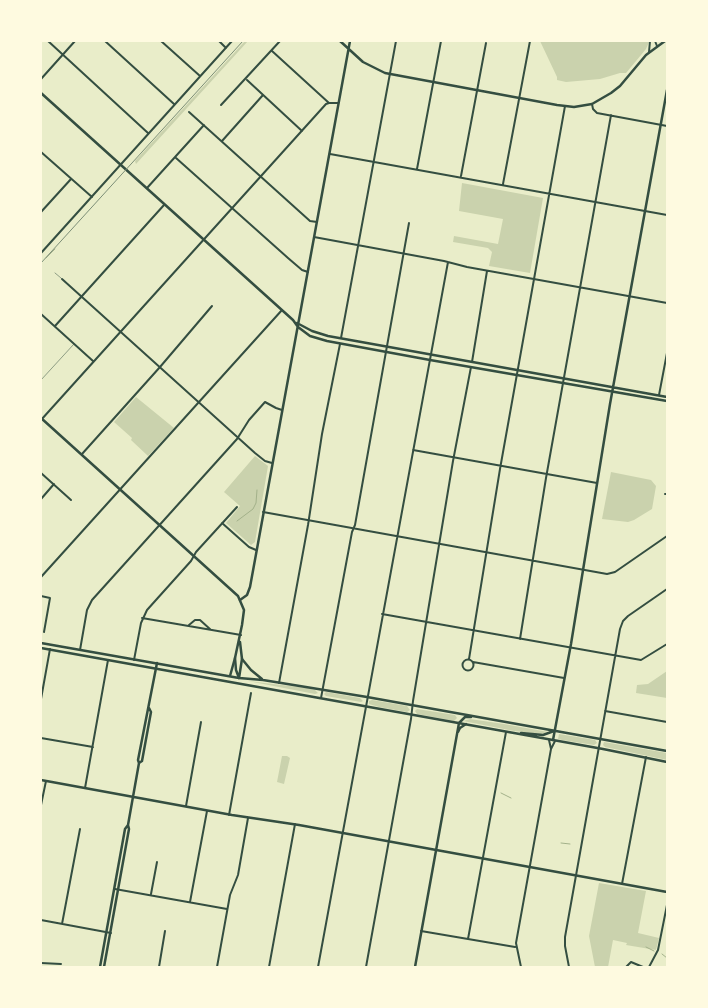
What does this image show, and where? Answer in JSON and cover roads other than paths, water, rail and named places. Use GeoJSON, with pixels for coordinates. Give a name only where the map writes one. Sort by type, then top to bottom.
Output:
{"type":"FeatureCollection","features":[{"type":"Feature","properties":{"kind":"street"},"geometry":{"type":"LineString","coordinates":[[48,41],[148,133]]}},
{"type":"Feature","properties":{"kind":"street"},"geometry":{"type":"LineString","coordinates":[[41,79],[75,41]]}},
{"type":"Feature","properties":{"kind":"street"},"geometry":{"type":"LineString","coordinates":[[105,41],[174,104]]}},
{"type":"Feature","properties":{"kind":"street"},"geometry":{"type":"LineString","coordinates":[[161,41],[200,76]]}},
{"type":"Feature","properties":{"kind":"street"},"geometry":{"type":"LineString","coordinates":[[218,41],[226,48]]}},
{"type":"Feature","properties":{"kind":"street"},"geometry":{"type":"LineString","coordinates":[[41,253],[232,41]]}},
{"type":"Feature","properties":{"kind":"street"},"geometry":{"type":"LineString","coordinates":[[221,105],[280,41]]}},
{"type":"Feature","properties":{"kind":"street"},"geometry":{"type":"LineString","coordinates":[[340,41],[367,65],[390,75],[565,106],[592,104],[606,97],[616,89],[649,52],[665,41]]}},
{"type":"Feature","properties":{"kind":"street"},"geometry":{"type":"LineString","coordinates":[[240,600],[247,595],[249,590],[350,41]]}},
{"type":"Feature","properties":{"kind":"street"},"geometry":{"type":"LineString","coordinates":[[341,338],[396,41]]}},
{"type":"Feature","properties":{"kind":"street"},"geometry":{"type":"LineString","coordinates":[[417,169],[441,41]]}},
{"type":"Feature","properties":{"kind":"street"},"geometry":{"type":"LineString","coordinates":[[503,184],[530,41]]}},
{"type":"Feature","properties":{"kind":"street"},"geometry":{"type":"LineString","coordinates":[[649,52],[650,41]]}},
{"type":"Feature","properties":{"kind":"street"},"geometry":{"type":"LineString","coordinates":[[654,41],[657,46]]}},
{"type":"Feature","properties":{"kind":"street"},"geometry":{"type":"LineString","coordinates":[[461,176],[486,42]]}},
{"type":"Feature","properties":{"kind":"street"},"geometry":{"type":"LineString","coordinates":[[272,50],[329,103],[339,103]]}},
{"type":"Feature","properties":{"kind":"street"},"geometry":{"type":"LineString","coordinates":[[246,79],[302,130]]}},
{"type":"Feature","properties":{"kind":"street"},"geometry":{"type":"LineString","coordinates":[[520,967],[516,947],[529,867],[565,678],[629,297],[667,90]]}},
{"type":"Feature","properties":{"kind":"street"},"geometry":{"type":"LineString","coordinates":[[41,93],[294,321],[320,334],[564,379],[667,402]]}},
{"type":"Feature","properties":{"kind":"street"},"geometry":{"type":"LineString","coordinates":[[222,141],[263,95]]}},
{"type":"Feature","properties":{"kind":"street"},"geometry":{"type":"LineString","coordinates":[[230,676],[241,635],[244,610],[240,600],[234,592],[42,419],[302,130],[329,103]]}},
{"type":"Feature","properties":{"kind":"street"},"geometry":{"type":"LineString","coordinates":[[592,104],[597,113],[667,126]]}},
{"type":"Feature","properties":{"kind":"street"},"geometry":{"type":"LineString","coordinates":[[473,662],[473,667],[470,670],[462,667],[462,663],[468,659],[474,631],[500,466],[565,106]]}},
{"type":"Feature","properties":{"kind":"street"},"geometry":{"type":"LineString","coordinates":[[190,112],[310,221],[317,222]]}},
{"type":"Feature","properties":{"kind":"street"},"geometry":{"type":"LineString","coordinates":[[520,639],[547,474],[611,115]]}},
{"type":"Feature","properties":{"kind":"street"},"geometry":{"type":"LineString","coordinates":[[146,189],[204,125]]}},
{"type":"Feature","properties":{"kind":"street"},"geometry":{"type":"LineString","coordinates":[[41,152],[92,197]]}},
{"type":"Feature","properties":{"kind":"street"},"geometry":{"type":"LineString","coordinates":[[330,154],[461,176],[667,215]]}},
{"type":"Feature","properties":{"kind":"street"},"geometry":{"type":"LineString","coordinates":[[176,158],[302,270],[308,272]]}},
{"type":"Feature","properties":{"kind":"street"},"geometry":{"type":"LineString","coordinates":[[41,212],[71,178]]}},
{"type":"Feature","properties":{"kind":"street"},"geometry":{"type":"LineString","coordinates":[[55,326],[164,205]]}},
{"type":"Feature","properties":{"kind":"street"},"geometry":{"type":"LineString","coordinates":[[321,698],[387,352],[409,223]]}},
{"type":"Feature","properties":{"kind":"street"},"geometry":{"type":"LineString","coordinates":[[314,237],[404,253],[534,280],[667,303]]}},
{"type":"Feature","properties":{"kind":"street"},"geometry":{"type":"LineString","coordinates":[[318,967],[448,262]]}},
{"type":"Feature","properties":{"kind":"street"},"geometry":{"type":"LineString","coordinates":[[472,362],[487,271]]}},
{"type":"Feature","properties":{"kind":"street"},"geometry":{"type":"LineString","coordinates":[[62,279],[265,461],[272,463]]}},
{"type":"Feature","properties":{"kind":"street"},"geometry":{"type":"LineString","coordinates":[[82,454],[212,306]]}},
{"type":"Feature","properties":{"kind":"street"},"geometry":{"type":"LineString","coordinates":[[41,577],[282,310]]}},
{"type":"Feature","properties":{"kind":"street"},"geometry":{"type":"LineString","coordinates":[[41,314],[94,361]]}},
{"type":"Feature","properties":{"kind":"street"},"geometry":{"type":"LineString","coordinates":[[294,321],[298,328],[318,339],[340,344],[517,376],[667,397]]}},
{"type":"Feature","properties":{"kind":"street"},"geometry":{"type":"LineString","coordinates":[[279,683],[309,520],[322,434],[340,344]]}},
{"type":"Feature","properties":{"kind":"street"},"geometry":{"type":"LineString","coordinates":[[659,396],[667,353]]}},
{"type":"Feature","properties":{"kind":"street"},"geometry":{"type":"LineString","coordinates":[[366,967],[412,715],[454,457],[471,367]]}},
{"type":"Feature","properties":{"kind":"street"},"geometry":{"type":"LineString","coordinates":[[80,650],[90,602],[238,437],[249,420],[266,402],[282,410]]}},
{"type":"Feature","properties":{"kind":"street"},"geometry":{"type":"LineString","coordinates":[[413,450],[597,483]]}},
{"type":"Feature","properties":{"kind":"street"},"geometry":{"type":"LineString","coordinates":[[41,473],[71,500]]}},
{"type":"Feature","properties":{"kind":"street"},"geometry":{"type":"LineString","coordinates":[[41,498],[54,484]]}},
{"type":"Feature","properties":{"kind":"street"},"geometry":{"type":"LineString","coordinates":[[134,660],[142,618],[147,610],[192,561],[194,556],[237,507]]}},
{"type":"Feature","properties":{"kind":"street"},"geometry":{"type":"LineString","coordinates":[[263,512],[607,574],[612,573],[667,536]]}},
{"type":"Feature","properties":{"kind":"street"},"geometry":{"type":"LineString","coordinates":[[222,523],[249,547],[256,550]]}},
{"type":"Feature","properties":{"kind":"street"},"geometry":{"type":"LineString","coordinates":[[570,967],[565,946],[565,936],[615,656],[623,621],[667,590]]}},
{"type":"Feature","properties":{"kind":"street"},"geometry":{"type":"LineString","coordinates":[[41,596],[50,598],[44,632]]}},
{"type":"Feature","properties":{"kind":"street"},"geometry":{"type":"LineString","coordinates":[[382,614],[640,660],[667,644]]}},
{"type":"Feature","properties":{"kind":"street"},"geometry":{"type":"LineString","coordinates":[[142,618],[241,635]]}},
{"type":"Feature","properties":{"kind":"street"},"geometry":{"type":"LineString","coordinates":[[189,626],[195,620],[200,620],[211,630]]}},
{"type":"Feature","properties":{"kind":"street"},"geometry":{"type":"LineString","coordinates":[[234,683],[239,678],[242,659],[240,641]]}},
{"type":"Feature","properties":{"kind":"street"},"geometry":{"type":"LineString","coordinates":[[41,643],[239,678],[263,680],[367,697],[667,751]]}},
{"type":"Feature","properties":{"kind":"street"},"geometry":{"type":"LineString","coordinates":[[41,648],[599,748],[667,762]]}},
{"type":"Feature","properties":{"kind":"street"},"geometry":{"type":"LineString","coordinates":[[41,699],[50,650]]}},
{"type":"Feature","properties":{"kind":"street"},"geometry":{"type":"LineString","coordinates":[[235,658],[239,678],[245,684]]}},
{"type":"Feature","properties":{"kind":"street"},"geometry":{"type":"LineString","coordinates":[[242,659],[263,680]]}},
{"type":"Feature","properties":{"kind":"street"},"geometry":{"type":"LineString","coordinates":[[468,659],[473,662],[565,678]]}},
{"type":"Feature","properties":{"kind":"street"},"geometry":{"type":"LineString","coordinates":[[85,788],[108,660]]}},
{"type":"Feature","properties":{"kind":"street"},"geometry":{"type":"LineString","coordinates":[[104,967],[119,890],[139,763],[142,761],[151,712],[149,708],[157,664]]}},
{"type":"Feature","properties":{"kind":"street"},"geometry":{"type":"LineString","coordinates":[[229,815],[251,693]]}},
{"type":"Feature","properties":{"kind":"street"},"geometry":{"type":"LineString","coordinates":[[605,711],[667,722]]}},
{"type":"Feature","properties":{"kind":"street"},"geometry":{"type":"LineString","coordinates":[[415,967],[459,723],[465,717],[473,716]]}},
{"type":"Feature","properties":{"kind":"street"},"geometry":{"type":"LineString","coordinates":[[186,807],[201,722]]}},
{"type":"Feature","properties":{"kind":"street"},"geometry":{"type":"LineString","coordinates":[[458,733],[460,728],[466,724]]}},
{"type":"Feature","properties":{"kind":"street"},"geometry":{"type":"LineString","coordinates":[[517,734],[525,732],[543,735],[555,731]]}},
{"type":"Feature","properties":{"kind":"street"},"geometry":{"type":"LineString","coordinates":[[468,939],[506,732]]}},
{"type":"Feature","properties":{"kind":"street"},"geometry":{"type":"LineString","coordinates":[[41,738],[93,746]]}},
{"type":"Feature","properties":{"kind":"street"},"geometry":{"type":"LineString","coordinates":[[551,749],[553,740]]}},
{"type":"Feature","properties":{"kind":"street"},"geometry":{"type":"LineString","coordinates":[[622,884],[646,757]]}},
{"type":"Feature","properties":{"kind":"street"},"geometry":{"type":"LineString","coordinates":[[41,780],[667,892]]}},
{"type":"Feature","properties":{"kind":"street"},"geometry":{"type":"LineString","coordinates":[[41,805],[46,781]]}},
{"type":"Feature","properties":{"kind":"street"},"geometry":{"type":"LineString","coordinates":[[190,902],[207,810]]}},
{"type":"Feature","properties":{"kind":"street"},"geometry":{"type":"LineString","coordinates":[[217,967],[230,892],[238,875],[248,818]]}},
{"type":"Feature","properties":{"kind":"street"},"geometry":{"type":"LineString","coordinates":[[269,967],[295,824]]}},
{"type":"Feature","properties":{"kind":"street"},"geometry":{"type":"LineString","coordinates":[[100,967],[125,828],[128,825]]}},
{"type":"Feature","properties":{"kind":"street"},"geometry":{"type":"LineString","coordinates":[[62,924],[80,829]]}},
{"type":"Feature","properties":{"kind":"street"},"geometry":{"type":"LineString","coordinates":[[151,895],[157,862]]}},
{"type":"Feature","properties":{"kind":"street"},"geometry":{"type":"LineString","coordinates":[[115,889],[227,909]]}},
{"type":"Feature","properties":{"kind":"street"},"geometry":{"type":"LineString","coordinates":[[650,967],[658,950],[667,905]]}},
{"type":"Feature","properties":{"kind":"street"},"geometry":{"type":"LineString","coordinates":[[41,920],[111,933]]}},
{"type":"Feature","properties":{"kind":"street"},"geometry":{"type":"LineString","coordinates":[[159,967],[165,931]]}},
{"type":"Feature","properties":{"kind":"street"},"geometry":{"type":"LineString","coordinates":[[421,931],[516,947]]}},
{"type":"Feature","properties":{"kind":"street"},"geometry":{"type":"LineString","coordinates":[[626,967],[631,962],[643,967]]}},
{"type":"Feature","properties":{"kind":"street"},"geometry":{"type":"LineString","coordinates":[[41,963],[61,964]]}},
{"type":"Feature","properties":{"kind":"lane"},"geometry":{"type":"LineString","coordinates":[[55,273],[62,279]]}},
{"type":"Feature","properties":{"kind":"lane"},"geometry":{"type":"LineString","coordinates":[[41,380],[74,344]]}},
{"type":"Feature","properties":{"kind":"waterway"},"geometry":{"type":"LineString","coordinates":[[46,258],[55,249]]}},
{"type":"Feature","properties":{"kind":"waterway"},"geometry":{"type":"LineString","coordinates":[[237,521],[253,509],[256,503],[257,490]]}},
{"type":"Feature","properties":{"kind":"waterway"},"geometry":{"type":"LineString","coordinates":[[501,793],[511,798]]}},
{"type":"Feature","properties":{"kind":"waterway"},"geometry":{"type":"LineString","coordinates":[[561,843],[570,844]]}},
{"type":"Feature","properties":{"kind":"waterway"},"geometry":{"type":"LineString","coordinates":[[646,947],[654,951]]}},
{"type":"Feature","properties":{"kind":"waterway"},"geometry":{"type":"LineString","coordinates":[[662,954],[667,958]]}},
{"type":"Feature","properties":{"kind":"railway"},"geometry":{"type":"LineString","coordinates":[[41,263],[243,41]]}}]}
